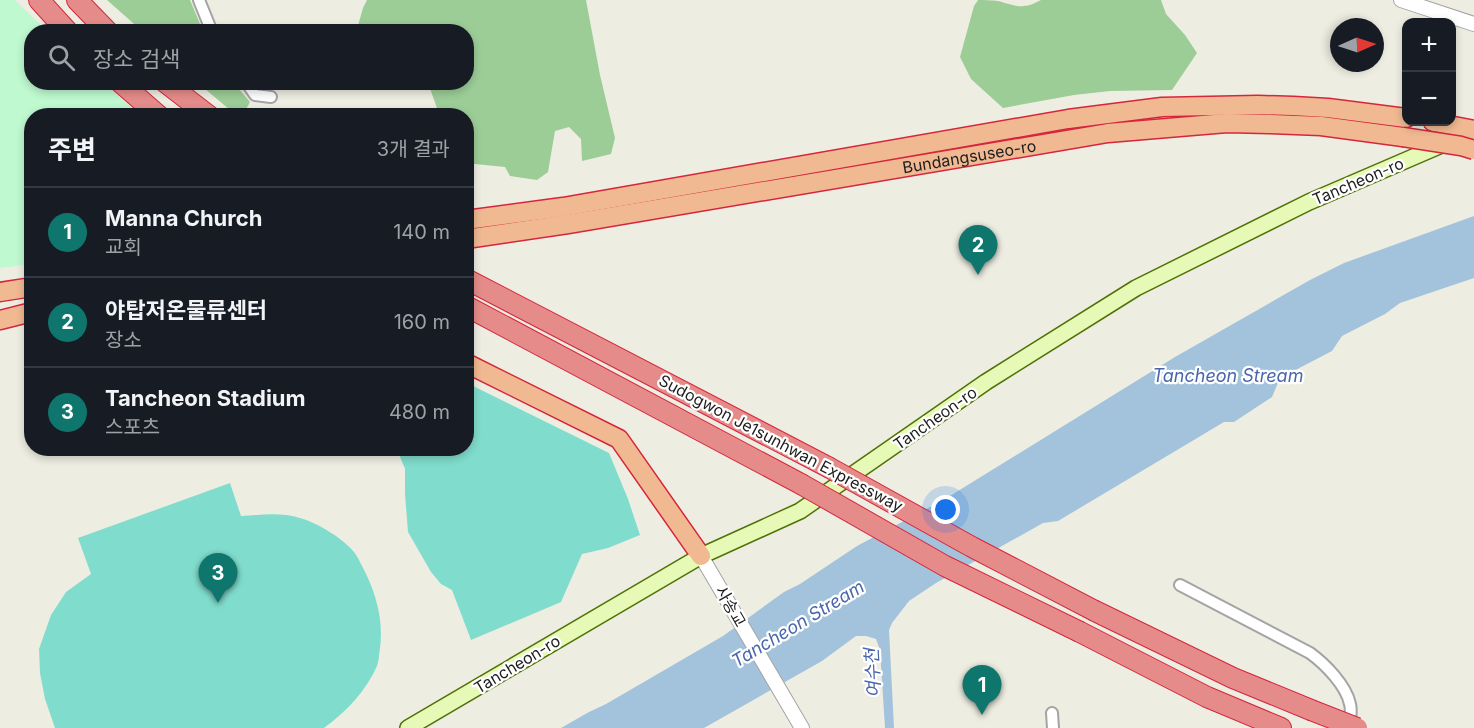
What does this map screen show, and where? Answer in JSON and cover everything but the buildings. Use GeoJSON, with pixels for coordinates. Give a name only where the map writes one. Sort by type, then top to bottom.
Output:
{"type":"FeatureCollection","features":[{"type":"Feature","properties":{"kind":"highway"},"geometry":{"type":"LineString","coordinates":[[39,0],[61,24]]}},
{"type":"Feature","properties":{"kind":"highway"},"geometry":{"type":"LineString","coordinates":[[77,0],[100,24]]}},
{"type":"Feature","properties":{"kind":"highway"},"geometry":{"type":"LineString","coordinates":[[129,90],[150,108]]}},
{"type":"Feature","properties":{"kind":"highway"},"geometry":{"type":"LineString","coordinates":[[175,90],[199,108]]}},
{"type":"Feature","properties":{"kind":"highway","name":"Bundangsuseo-ro"},"geometry":{"type":"LineString","coordinates":[[474,219],[563,207],[1068,119],[1162,107],[1293,106],[1402,117]]}},
{"type":"Feature","properties":{"kind":"highway","name":"Bundangsuseo-ro"},"geometry":{"type":"LineString","coordinates":[[474,238],[1108,133],[1227,123],[1321,126],[1461,146],[1474,150]]}},
{"type":"Feature","properties":{"kind":"highway"},"geometry":{"type":"LineString","coordinates":[[1451,126],[1474,131]]}},
{"type":"Feature","properties":{"kind":"highway","name":"Sudogwon Je1sunhwan Expressway"},"geometry":{"type":"LineString","coordinates":[[474,283],[828,466],[972,548],[1095,611],[1233,678],[1357,728]]}},
{"type":"Feature","properties":{"kind":"highway"},"geometry":{"type":"LineString","coordinates":[[0,292],[24,288]]}},
{"type":"Feature","properties":{"kind":"highway"},"geometry":{"type":"LineString","coordinates":[[0,312],[24,309]]}},
{"type":"Feature","properties":{"kind":"highway","name":"Sudogwon Je1sunhwan Expressway"},"geometry":{"type":"LineString","coordinates":[[474,310],[801,484],[945,566],[1207,697],[1281,728]]}},
{"type":"Feature","properties":{"kind":"highway"},"geometry":{"type":"LineString","coordinates":[[0,320],[24,314]]}},
{"type":"Feature","properties":{"kind":"highway"},"geometry":{"type":"LineString","coordinates":[[474,367],[619,439],[701,556]]}},
{"type":"Feature","properties":{"kind":"main road","name":"Tancheon-ro"},"geometry":{"type":"LineString","coordinates":[[408,728],[701,556],[800,511],[986,382],[1136,288],[1309,202],[1474,131]]}},
{"type":"Feature","properties":{"kind":"street"},"geometry":{"type":"LineString","coordinates":[[199,0],[209,24]]}},
{"type":"Feature","properties":{"kind":"street"},"geometry":{"type":"LineString","coordinates":[[1401,0],[1474,24]]}},
{"type":"Feature","properties":{"kind":"street"},"geometry":{"type":"LineString","coordinates":[[252,90],[255,95],[271,97]]}},
{"type":"Feature","properties":{"kind":"street","name":"사송교"},"geometry":{"type":"LineString","coordinates":[[701,556],[802,728]]}},
{"type":"Feature","properties":{"kind":"street"},"geometry":{"type":"LineString","coordinates":[[1180,585],[1310,652],[1341,684],[1350,704],[1350,728]]}},
{"type":"Feature","properties":{"kind":"street"},"geometry":{"type":"LineString","coordinates":[[1052,713],[1053,728]]}},
{"type":"Feature","properties":{"kind":"green space"},"geometry":{"type":"Polygon","coordinates":[[[0,0],[15,0],[40,24],[24,24],[24,90],[111,90],[132,108],[24,108],[24,265],[0,268],[0,0]]]}},
{"type":"Feature","properties":{"kind":"green space"},"geometry":{"type":"Polygon","coordinates":[[[107,0],[190,0],[200,24],[134,24],[107,0]]]}},
{"type":"Feature","properties":{"kind":"green space"},"geometry":{"type":"Polygon","coordinates":[[[367,0],[586,0],[615,138],[611,154],[582,161],[581,139],[569,127],[555,131],[548,172],[537,180],[510,176],[505,167],[474,164],[474,108],[437,108],[431,90],[474,90],[474,24],[358,24],[367,0]]]}},
{"type":"Feature","properties":{"kind":"green space"},"geometry":{"type":"Polygon","coordinates":[[[978,0],[998,1],[1020,6],[1041,0],[1161,0],[1166,14],[1185,35],[1197,53],[1172,90],[1110,91],[1003,108],[971,79],[960,57],[974,6],[978,0]]]}},
{"type":"Feature","properties":{"kind":"green space"},"geometry":{"type":"Polygon","coordinates":[[[206,90],[240,90],[250,102],[247,108],[228,108],[206,90]]]}},
{"type":"Feature","properties":{"kind":"shaded area"},"geometry":{"type":"Polygon","coordinates":[[[474,386],[609,453],[640,535],[608,548],[582,554],[561,602],[471,640],[452,590],[441,584],[431,572],[408,532],[405,469],[400,456],[474,456],[474,386]]]}},
{"type":"Feature","properties":{"kind":"shaded area"},"geometry":{"type":"Polygon","coordinates":[[[230,483],[241,516],[278,514],[307,520],[337,537],[356,555],[374,594],[381,626],[378,664],[361,692],[348,708],[324,728],[55,728],[45,699],[40,673],[39,649],[51,615],[66,592],[91,574],[78,538],[230,483]]]}},
{"type":"Feature","properties":{"kind":"water","name":"Tancheon Stream"},"geometry":{"type":"Polygon","coordinates":[[[1474,216],[1474,278],[1400,303],[1385,314],[1342,336],[1332,351],[1280,378],[1272,397],[1234,422],[1224,422],[1058,521],[1043,523],[936,583],[909,601],[889,630],[894,728],[885,728],[880,650],[876,639],[856,636],[822,661],[704,728],[561,728],[723,636],[784,592],[857,546],[945,499],[1175,357],[1310,280],[1344,263],[1474,216]]]}},
{"type":"Feature","properties":{"kind":"place","name":"야탑저온물류센터"},"geometry":{"type":"Point","coordinates":[978,275]}},
{"type":"Feature","properties":{"kind":"place","name":"Tancheon Stadium"},"geometry":{"type":"Point","coordinates":[218,603]}},
{"type":"Feature","properties":{"kind":"place","name":"Manna Church"},"geometry":{"type":"Point","coordinates":[982,715]}},
{"type":"Feature","properties":{"kind":"water label","name":"여수천"},"geometry":{"type":"Point","coordinates":[873,673]}}]}
